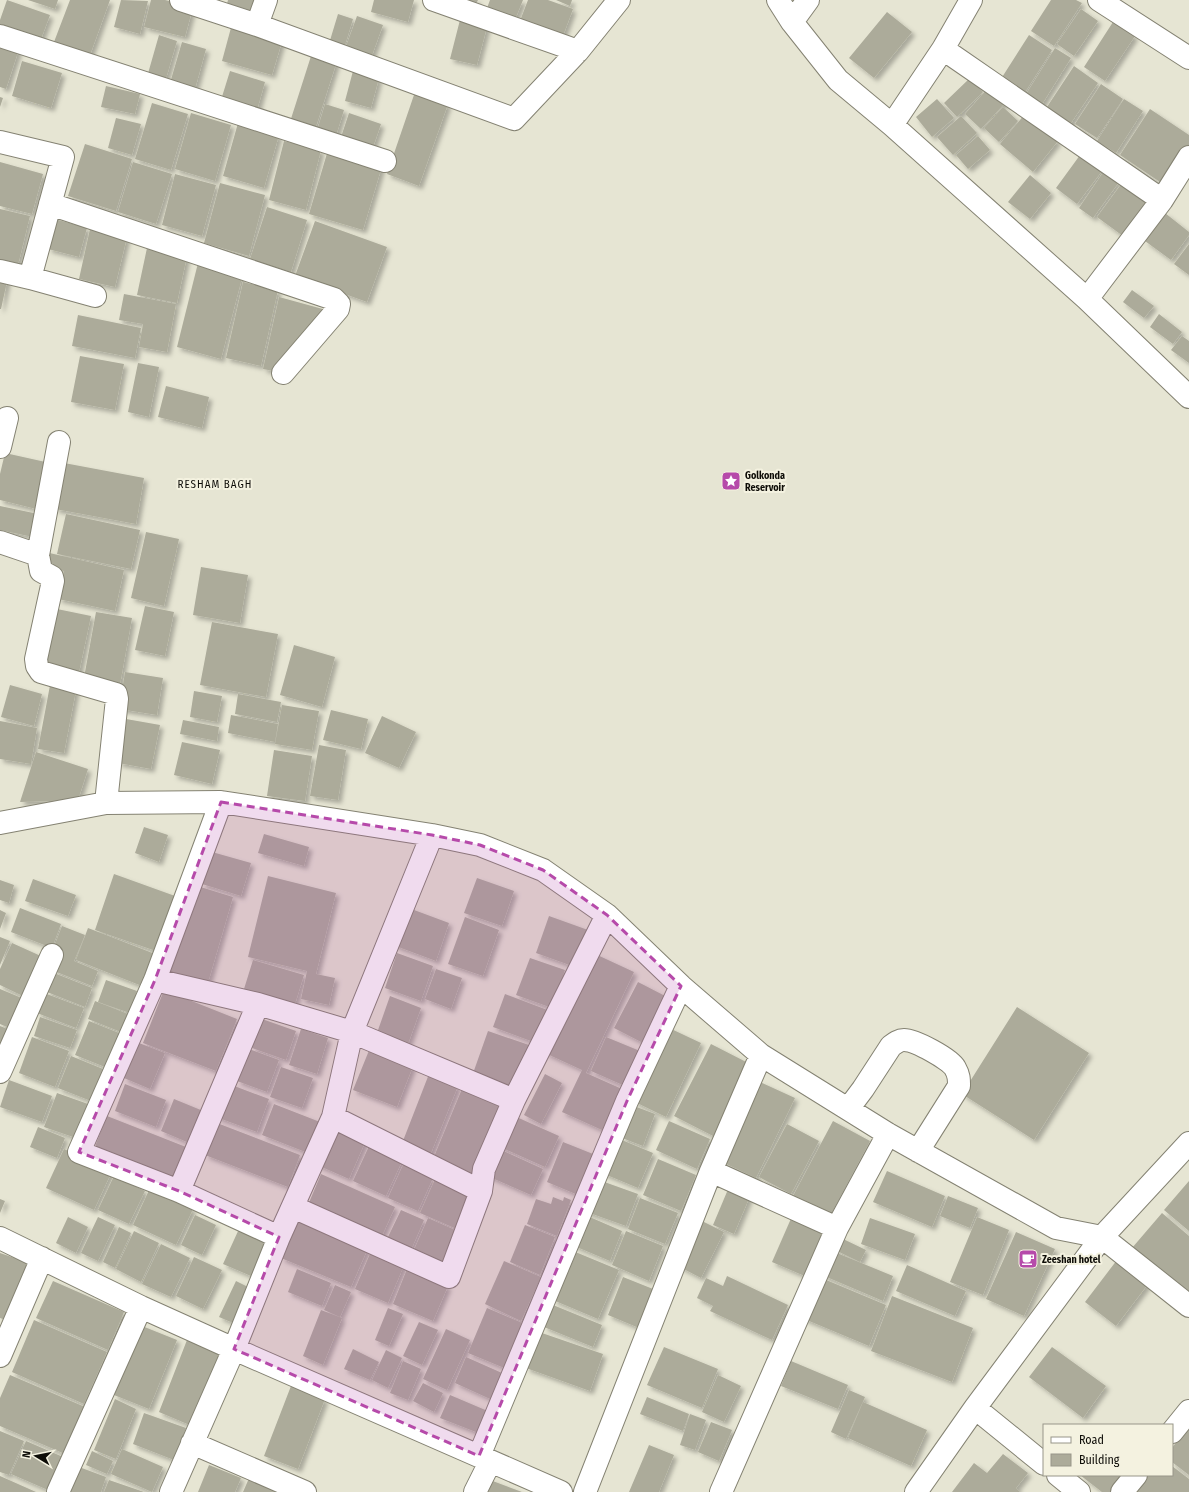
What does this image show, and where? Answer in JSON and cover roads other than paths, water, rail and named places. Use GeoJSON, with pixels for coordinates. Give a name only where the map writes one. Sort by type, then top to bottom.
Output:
{"type":"FeatureCollection","features":[{"type":"Feature","properties":{"kind":"street"},"geometry":{"type":"LineString","coordinates":[[181,0],[257,25],[514,120],[578,51],[619,0]]}},
{"type":"Feature","properties":{"kind":"street"},"geometry":{"type":"LineString","coordinates":[[257,25],[266,0]]}},
{"type":"Feature","properties":{"kind":"street"},"geometry":{"type":"LineString","coordinates":[[434,0],[578,51]]}},
{"type":"Feature","properties":{"kind":"street"},"geometry":{"type":"LineString","coordinates":[[778,0],[792,22],[838,80],[892,125],[1087,299],[1189,397]]}},
{"type":"Feature","properties":{"kind":"street"},"geometry":{"type":"LineString","coordinates":[[792,22],[808,0]]}},
{"type":"Feature","properties":{"kind":"street"},"geometry":{"type":"LineString","coordinates":[[892,125],[943,49],[971,0]]}},
{"type":"Feature","properties":{"kind":"street"},"geometry":{"type":"LineString","coordinates":[[1099,0],[1189,58]]}},
{"type":"Feature","properties":{"kind":"street"},"geometry":{"type":"LineString","coordinates":[[0,36],[384,161]]}},
{"type":"Feature","properties":{"kind":"street"},"geometry":{"type":"LineString","coordinates":[[943,49],[1162,200]]}},
{"type":"Feature","properties":{"kind":"street"},"geometry":{"type":"LineString","coordinates":[[0,142],[63,157],[30,278]]}},
{"type":"Feature","properties":{"kind":"street"},"geometry":{"type":"LineString","coordinates":[[1087,299],[1162,200],[1189,157]]}},
{"type":"Feature","properties":{"kind":"street"},"geometry":{"type":"LineString","coordinates":[[50,204],[334,299],[339,304],[338,309],[283,373]]}},
{"type":"Feature","properties":{"kind":"street"},"geometry":{"type":"LineString","coordinates":[[0,271],[95,296]]}},
{"type":"Feature","properties":{"kind":"street"},"geometry":{"type":"LineString","coordinates":[[0,446],[8,418]]}},
{"type":"Feature","properties":{"kind":"street"},"geometry":{"type":"LineString","coordinates":[[58,442],[38,555],[39,565],[42,571],[52,577],[53,581],[36,659],[37,666],[41,672],[116,694],[117,699],[106,803]]}},
{"type":"Feature","properties":{"kind":"street"},"geometry":{"type":"LineString","coordinates":[[0,542],[38,555]]}},
{"type":"Feature","properties":{"kind":"street"},"geometry":{"type":"LineString","coordinates":[[221,802],[155,980],[79,1152],[179,1191],[279,1237]]}},
{"type":"Feature","properties":{"kind":"street"},"geometry":{"type":"LineString","coordinates":[[0,823],[106,803],[221,802],[432,835],[480,845],[543,870],[607,915],[681,986],[761,1055],[888,1134],[1056,1228],[1102,1237],[1189,1306]]}},
{"type":"Feature","properties":{"kind":"street"},"geometry":{"type":"LineString","coordinates":[[171,1492],[234,1349],[279,1237],[333,1117],[352,1032],[432,835]]}},
{"type":"Feature","properties":{"kind":"street"},"geometry":{"type":"LineString","coordinates":[[293,1207],[449,1278],[482,1191],[484,1169],[514,1100],[607,915]]}},
{"type":"Feature","properties":{"kind":"street"},"geometry":{"type":"LineString","coordinates":[[0,1072],[52,955]]}},
{"type":"Feature","properties":{"kind":"street"},"geometry":{"type":"LineString","coordinates":[[155,980],[258,1004],[352,1032],[514,1100]]}},
{"type":"Feature","properties":{"kind":"street"},"geometry":{"type":"LineString","coordinates":[[475,1492],[485,1459],[624,1109],[681,986]]}},
{"type":"Feature","properties":{"kind":"street"},"geometry":{"type":"LineString","coordinates":[[179,1191],[258,1004]]}},
{"type":"Feature","properties":{"kind":"street"},"geometry":{"type":"LineString","coordinates":[[848,1109],[891,1046],[896,1042],[903,1039],[913,1041],[950,1062],[959,1076],[959,1086],[918,1151]]}},
{"type":"Feature","properties":{"kind":"street"},"geometry":{"type":"LineString","coordinates":[[584,1492],[711,1171],[761,1055]]}},
{"type":"Feature","properties":{"kind":"street"},"geometry":{"type":"LineString","coordinates":[[333,1117],[482,1191]]}},
{"type":"Feature","properties":{"kind":"street"},"geometry":{"type":"LineString","coordinates":[[721,1492],[837,1228],[888,1134]]}},
{"type":"Feature","properties":{"kind":"street"},"geometry":{"type":"LineString","coordinates":[[916,1492],[975,1408],[1102,1237],[1189,1142]]}},
{"type":"Feature","properties":{"kind":"street"},"geometry":{"type":"LineString","coordinates":[[711,1171],[837,1228]]}},
{"type":"Feature","properties":{"kind":"street"},"geometry":{"type":"LineString","coordinates":[[0,1238],[234,1349],[561,1492]]}},
{"type":"Feature","properties":{"kind":"street"},"geometry":{"type":"LineString","coordinates":[[0,1356],[42,1258]]}},
{"type":"Feature","properties":{"kind":"street"},"geometry":{"type":"LineString","coordinates":[[58,1492],[141,1306]]}},
{"type":"Feature","properties":{"kind":"street"},"geometry":{"type":"LineString","coordinates":[[975,1408],[1043,1463]]}},
{"type":"Feature","properties":{"kind":"street"},"geometry":{"type":"LineString","coordinates":[[1173,1431],[1189,1411]]}},
{"type":"Feature","properties":{"kind":"street"},"geometry":{"type":"LineString","coordinates":[[192,1443],[305,1492]]}},
{"type":"Feature","properties":{"kind":"street"},"geometry":{"type":"LineString","coordinates":[[1059,1476],[1079,1492]]}},
{"type":"Feature","properties":{"kind":"street"},"geometry":{"type":"LineString","coordinates":[[1122,1492],[1135,1476]]}},
{"type":"Feature","properties":{"kind":"place","name":"Golkonda Reservoir"},"geometry":{"type":"Point","coordinates":[731,481]}},
{"type":"Feature","properties":{"kind":"place","name":"Zeeshan hotel"},"geometry":{"type":"Point","coordinates":[1028,1259]}},
{"type":"Feature","properties":{"kind":"district","name":"RESHAM BAGH"},"geometry":{"type":"Point","coordinates":[215,484]}}]}
